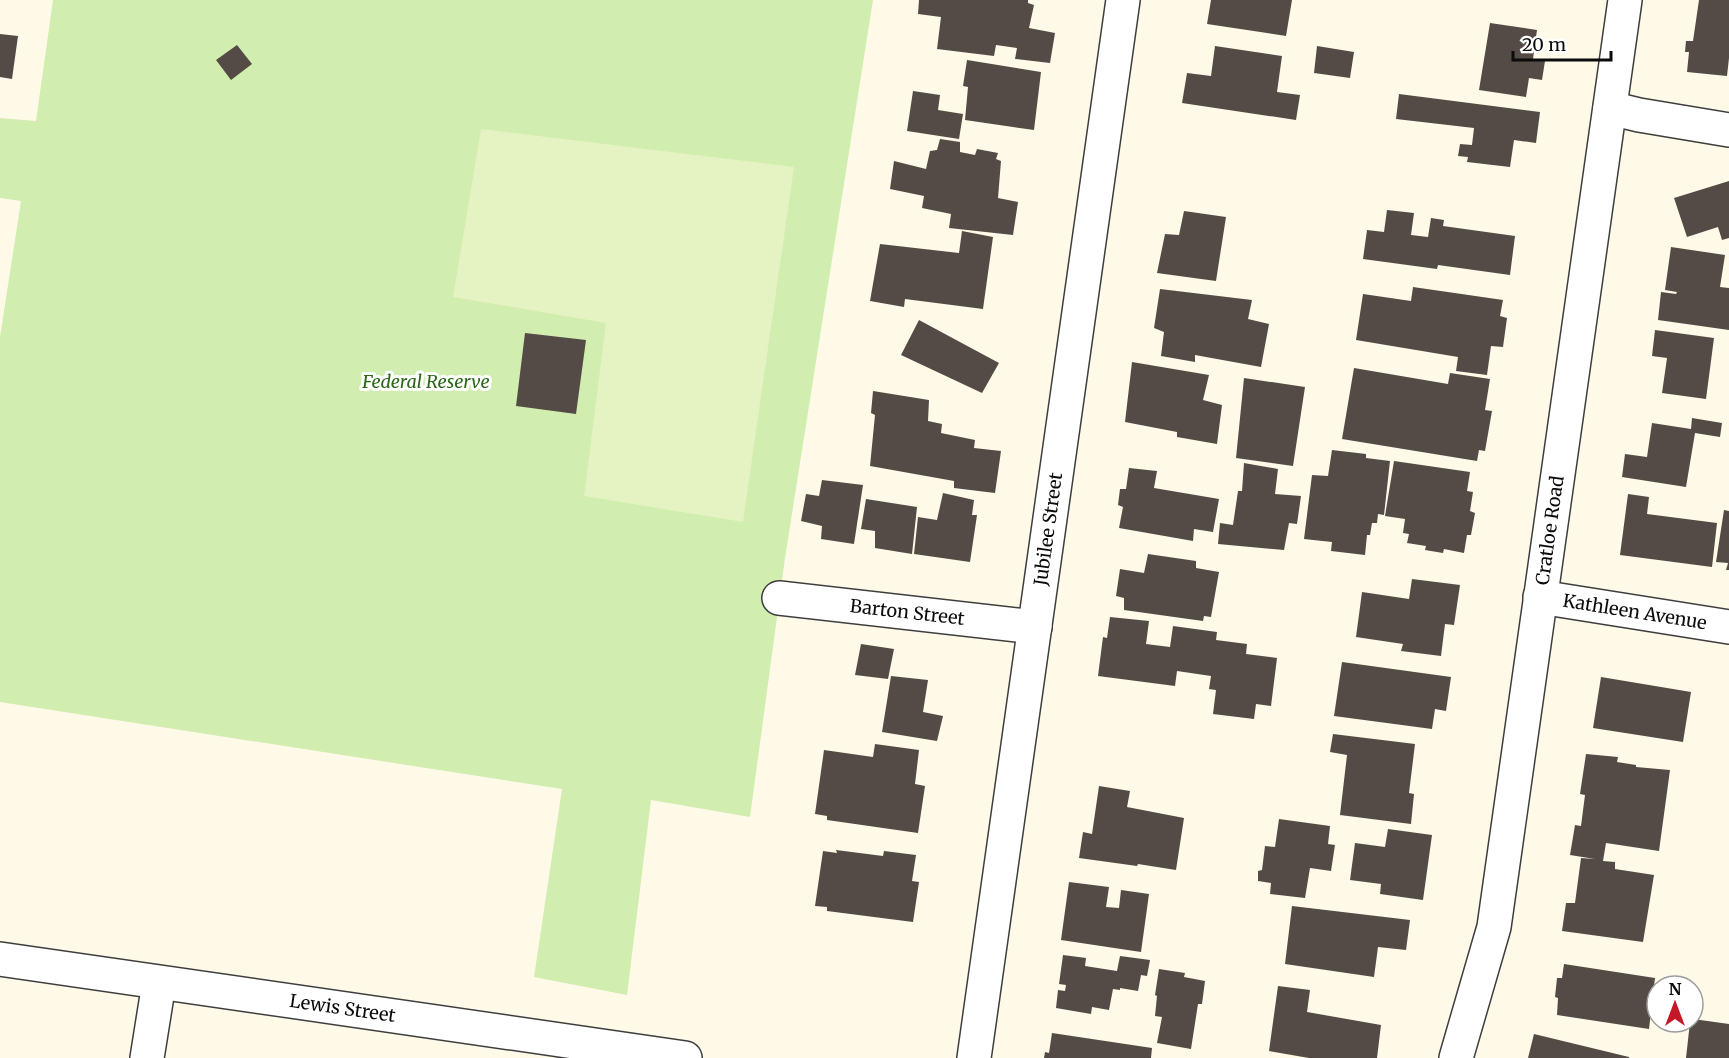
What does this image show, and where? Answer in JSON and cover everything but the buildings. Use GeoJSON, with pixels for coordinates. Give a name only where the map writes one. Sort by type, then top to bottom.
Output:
{"type":"FeatureCollection","features":[{"type":"Feature","properties":{"kind":"street","name":"Jubilee Street"},"geometry":{"type":"LineString","coordinates":[[974,1058],[1123,0]]}},
{"type":"Feature","properties":{"kind":"street","name":"Cratloe Road"},"geometry":{"type":"LineString","coordinates":[[1456,1058],[1494,927],[1625,0]]}},
{"type":"Feature","properties":{"kind":"street"},"geometry":{"type":"LineString","coordinates":[[1610,108],[1639,116],[1729,130]]}},
{"type":"Feature","properties":{"kind":"street","name":"Kathleen Avenue"},"geometry":{"type":"LineString","coordinates":[[1540,597],[1729,627]]}},
{"type":"Feature","properties":{"kind":"street","name":"Barton Street"},"geometry":{"type":"LineString","coordinates":[[779,598],[1035,627]]}},
{"type":"Feature","properties":{"kind":"street","name":"Lewis Street"},"geometry":{"type":"LineString","coordinates":[[0,959],[579,1051],[685,1058]]}},
{"type":"Feature","properties":{"kind":"street"},"geometry":{"type":"LineString","coordinates":[[147,1058],[159,983]]}},
{"type":"Feature","properties":{"kind":"green space","name":"Federal Reserve"},"geometry":{"type":"Polygon","coordinates":[[[53,0],[873,0],[785,558],[750,817],[651,800],[627,995],[534,977],[562,789],[0,702],[0,337],[21,201],[0,198],[0,118],[36,121],[53,0]]]}},
{"type":"Feature","properties":{"kind":"green space"},"geometry":{"type":"Polygon","coordinates":[[[481,129],[794,167],[743,522],[584,496],[606,323],[453,297],[481,129]]]}}]}
